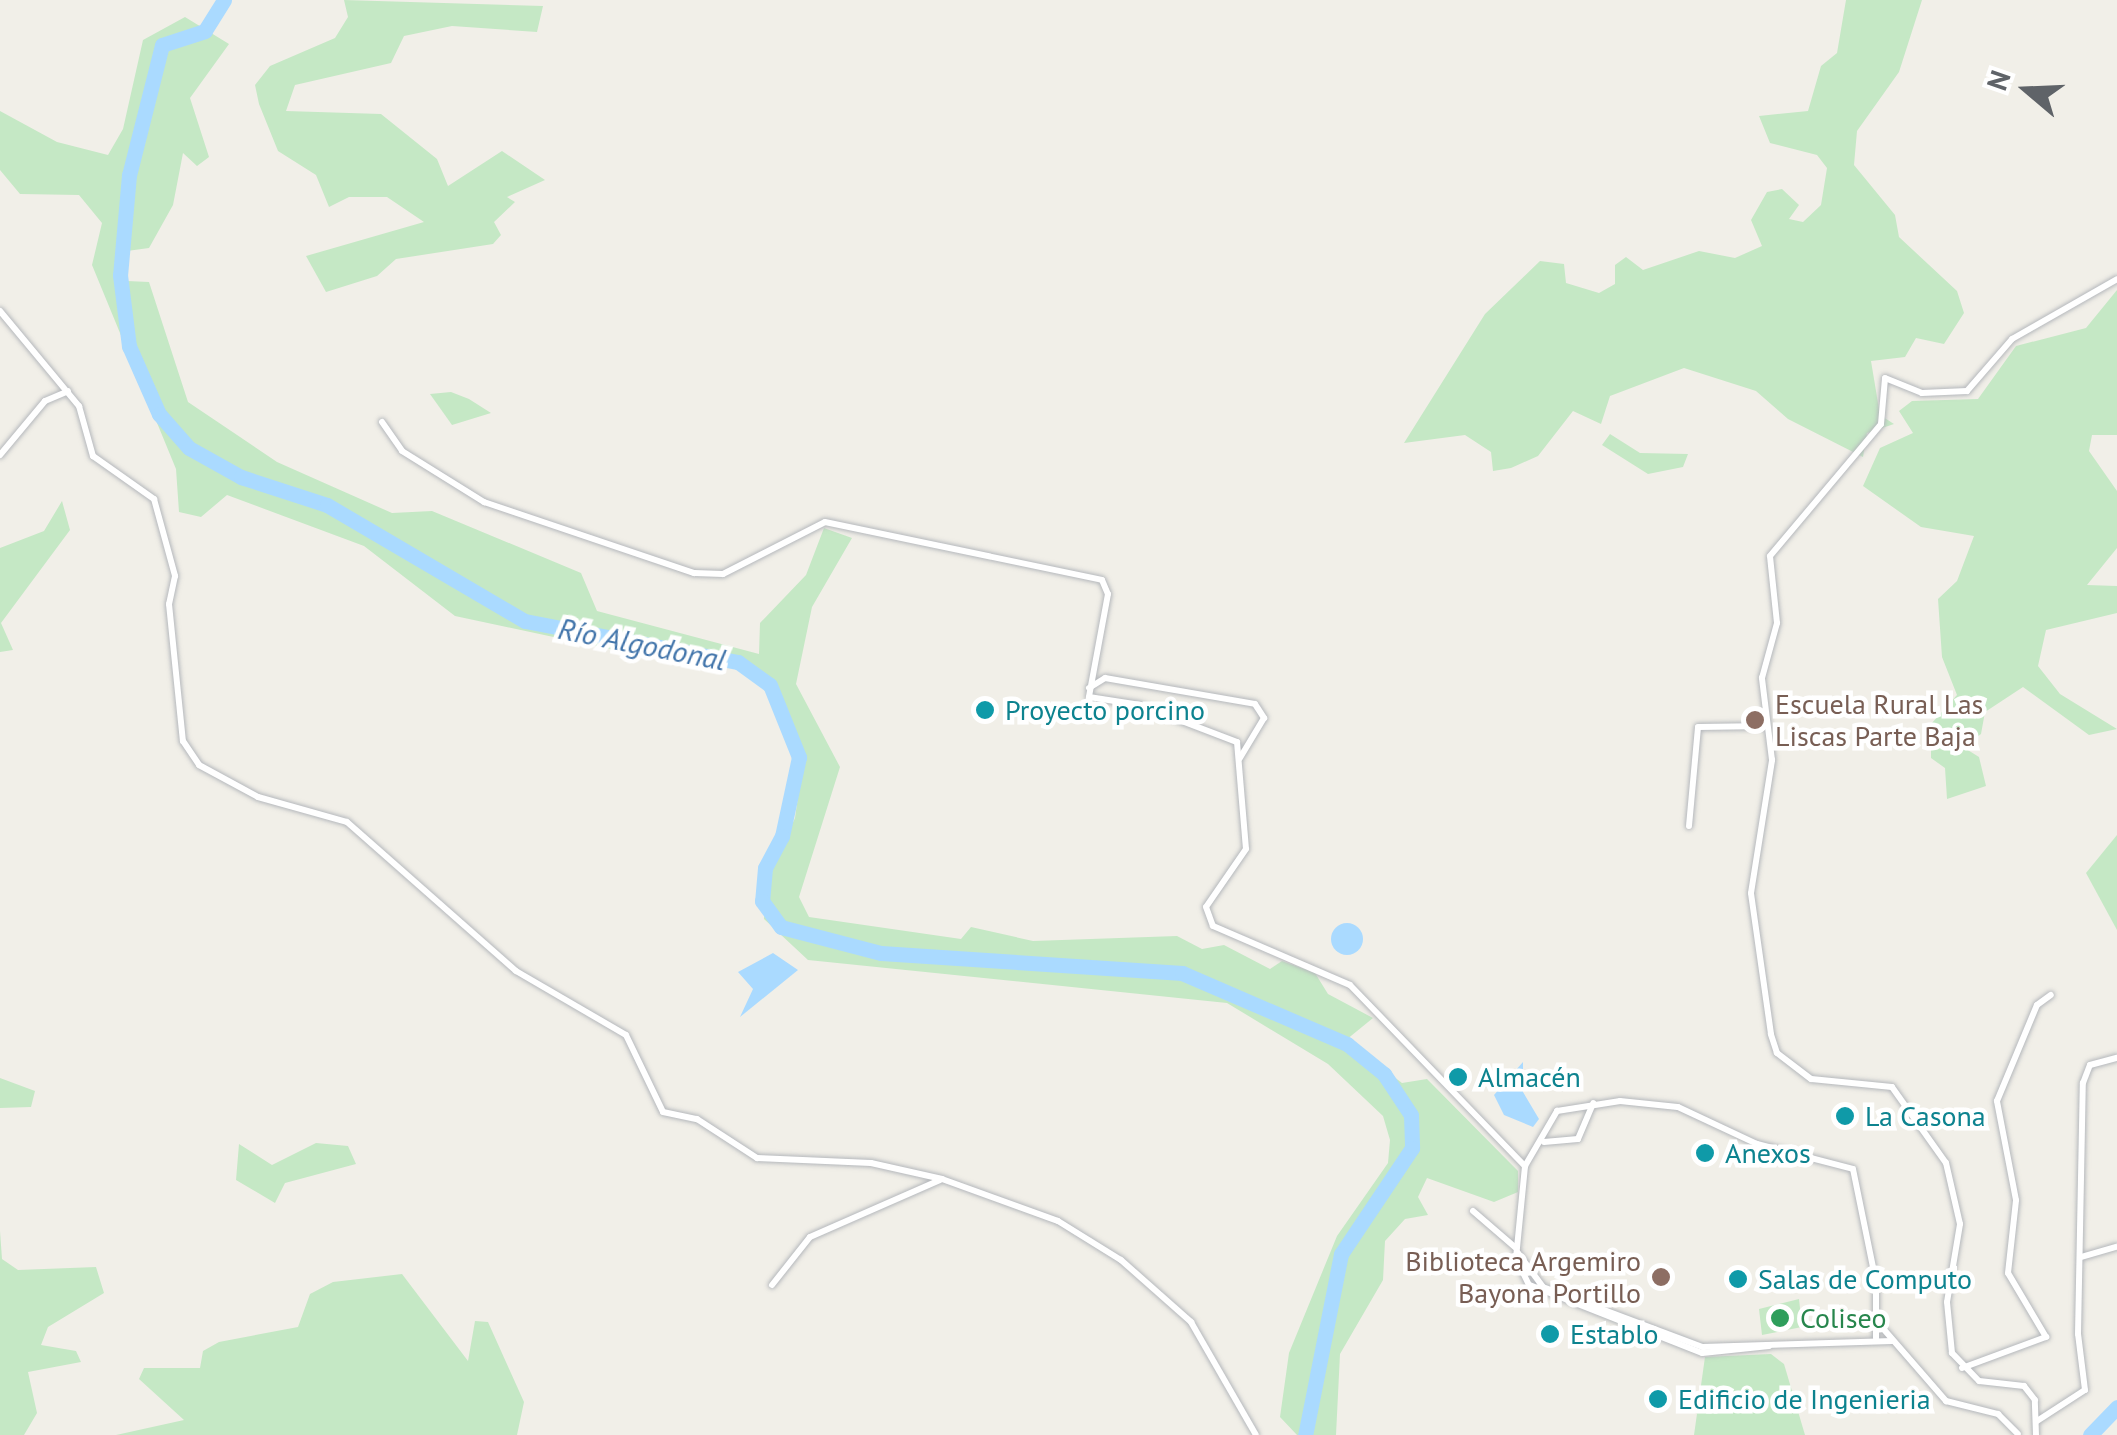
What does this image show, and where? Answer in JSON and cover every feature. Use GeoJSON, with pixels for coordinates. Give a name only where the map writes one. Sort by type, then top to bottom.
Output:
{"type":"FeatureCollection","features":[{"type":"Feature","properties":{"kind":"street"},"geometry":{"type":"LineString","coordinates":[[1961,1368],[1946,1328],[1960,1224],[1946,1163],[1892,1087],[1812,1079],[1778,1053],[1770,1034],[1751,893],[1772,760],[1762,678],[1778,623],[1770,556],[1881,424],[1885,378],[1922,392],[1967,391],[2012,339],[2117,279]]}},
{"type":"Feature","properties":{"kind":"street"},"geometry":{"type":"LineString","coordinates":[[0,311],[68,391],[93,456],[142,488],[160,514],[176,576],[169,604],[183,741],[199,765],[258,797],[347,822],[516,971],[626,1035],[663,1112],[696,1119],[757,1158],[871,1163],[942,1179],[1058,1221],[1158,1290],[1210,1351],[1256,1435]]}},
{"type":"Feature","properties":{"kind":"street"},"geometry":{"type":"LineString","coordinates":[[0,455],[45,401],[68,391]]}},
{"type":"Feature","properties":{"kind":"street"},"geometry":{"type":"LineString","coordinates":[[382,422],[402,451],[484,502],[694,574],[723,574],[825,522],[1102,580],[1108,594],[1087,690],[1094,702],[1140,704],[1229,736],[1239,759],[1244,860],[1206,907],[1213,926],[1350,985],[1525,1166]]}},
{"type":"Feature","properties":{"kind":"street"},"geometry":{"type":"LineString","coordinates":[[1087,690],[1105,678],[1256,704],[1264,718],[1239,759]]}},
{"type":"Feature","properties":{"kind":"street"},"geometry":{"type":"LineString","coordinates":[[1689,826],[1698,727],[1768,726]]}},
{"type":"Feature","properties":{"kind":"street"},"geometry":{"type":"LineString","coordinates":[[1961,1368],[2046,1338],[2008,1273],[2016,1200],[1997,1101],[2037,1004],[2051,994]]}},
{"type":"Feature","properties":{"kind":"street"},"geometry":{"type":"LineString","coordinates":[[2037,1421],[2086,1390],[2080,1257],[2085,1072],[2117,1058]]}},
{"type":"Feature","properties":{"kind":"street"},"geometry":{"type":"LineString","coordinates":[[1544,1142],[1578,1139],[1593,1103]]}},
{"type":"Feature","properties":{"kind":"street"},"geometry":{"type":"LineString","coordinates":[[1516,1250],[1525,1166],[1544,1142],[1557,1111],[1593,1103],[1678,1106],[1758,1144],[1853,1169],[1880,1325],[1876,1338]]}},
{"type":"Feature","properties":{"kind":"street"},"geometry":{"type":"LineString","coordinates":[[772,1286],[810,1237],[942,1179]]}},
{"type":"Feature","properties":{"kind":"street"},"geometry":{"type":"LineString","coordinates":[[1473,1211],[1516,1250],[1540,1292],[1676,1342],[1730,1354],[1769,1346],[1876,1338],[1892,1341],[1946,1401],[1998,1414],[2018,1434],[2035,1435],[2037,1421],[2024,1386],[1961,1368]]}},
{"type":"Feature","properties":{"kind":"street"},"geometry":{"type":"LineString","coordinates":[[2080,1257],[2117,1247]]}},
{"type":"Feature","properties":{"kind":"street"},"geometry":{"type":"LineString","coordinates":[[1880,1325],[1894,1332],[1892,1341]]}},
{"type":"Feature","properties":{"kind":"green space"},"geometry":{"type":"Polygon","coordinates":[[[344,0],[543,6],[537,32],[452,26],[404,36],[391,63],[295,85],[286,111],[381,114],[437,159],[448,186],[502,151],[545,180],[507,197],[515,202],[494,222],[501,235],[493,244],[396,259],[377,276],[326,292],[306,256],[424,222],[387,197],[349,197],[329,207],[316,175],[278,151],[259,104],[255,85],[270,66],[335,38],[348,17],[344,0]]]}},
{"type":"Feature","properties":{"kind":"green space"},"geometry":{"type":"Polygon","coordinates":[[[1846,0],[1922,0],[1899,72],[1857,131],[1854,165],[1895,215],[1899,237],[1957,291],[1964,313],[1944,344],[1916,338],[1905,357],[1871,361],[1880,415],[1894,424],[1867,433],[1863,457],[1788,419],[1756,391],[1684,368],[1610,396],[1601,424],[1573,411],[1538,456],[1511,468],[1493,471],[1491,452],[1465,435],[1404,443],[1485,314],[1540,261],[1564,264],[1566,283],[1599,293],[1615,284],[1615,265],[1626,257],[1643,270],[1699,251],[1735,258],[1762,246],[1751,220],[1767,192],[1782,189],[1799,205],[1789,219],[1803,222],[1821,205],[1827,168],[1817,155],[1770,143],[1759,116],[1808,111],[1821,66],[1837,53],[1846,0]]]}},
{"type":"Feature","properties":{"kind":"green space"},"geometry":{"type":"Polygon","coordinates":[[[185,17],[229,44],[190,98],[209,157],[197,166],[183,153],[173,205],[149,248],[127,251],[127,281],[149,282],[188,402],[277,462],[392,513],[432,511],[581,573],[597,611],[759,654],[760,623],[806,575],[824,528],[852,538],[812,607],[796,684],[840,767],[799,897],[809,917],[961,939],[971,927],[1033,941],[1177,936],[1202,949],[1224,945],[1270,969],[1282,961],[1315,973],[1328,994],[1373,1018],[1346,1040],[1402,1083],[1427,1079],[1518,1171],[1518,1192],[1494,1202],[1427,1178],[1418,1197],[1428,1215],[1405,1219],[1385,1241],[1383,1280],[1340,1354],[1336,1435],[1297,1435],[1280,1417],[1289,1353],[1337,1236],[1388,1163],[1390,1140],[1383,1116],[1328,1064],[1227,1003],[808,960],[764,919],[766,880],[795,818],[802,768],[771,683],[738,660],[682,648],[633,654],[455,616],[364,546],[227,495],[201,517],[179,512],[176,469],[92,265],[102,223],[79,195],[20,194],[0,170],[0,111],[57,142],[108,155],[123,129],[143,40],[185,17]]]}},
{"type":"Feature","properties":{"kind":"green space"},"geometry":{"type":"Polygon","coordinates":[[[2117,290],[2117,435],[2092,435],[2089,451],[2117,491],[2117,548],[2087,585],[2117,586],[2117,613],[2046,630],[2038,666],[2060,694],[2117,729],[2089,735],[2023,687],[1985,712],[1981,734],[1963,747],[1979,757],[1986,786],[1947,799],[1945,768],[1931,758],[1931,724],[1957,695],[1942,657],[1938,599],[1957,581],[1974,536],[1921,527],[1863,486],[1880,448],[1913,433],[1899,411],[1912,401],[1978,399],[2016,346],[2086,328],[2117,290]]]}},
{"type":"Feature","properties":{"kind":"green space"},"geometry":{"type":"Polygon","coordinates":[[[451,392],[491,413],[452,425],[430,394],[451,392]]]}},
{"type":"Feature","properties":{"kind":"green space"},"geometry":{"type":"Polygon","coordinates":[[[1610,434],[1640,453],[1688,454],[1683,467],[1648,474],[1602,445],[1610,434]]]}},
{"type":"Feature","properties":{"kind":"green space"},"geometry":{"type":"Polygon","coordinates":[[[62,501],[70,530],[1,623],[13,650],[0,652],[0,548],[44,531],[62,501]]]}},
{"type":"Feature","properties":{"kind":"green space"},"geometry":{"type":"Polygon","coordinates":[[[2117,835],[2117,930],[2086,873],[2117,835]]]}},
{"type":"Feature","properties":{"kind":"green space"},"geometry":{"type":"Polygon","coordinates":[[[0,1078],[35,1091],[31,1107],[0,1108],[0,1078]]]}},
{"type":"Feature","properties":{"kind":"green space"},"geometry":{"type":"Polygon","coordinates":[[[316,1143],[348,1146],[356,1164],[285,1183],[275,1203],[236,1180],[239,1144],[272,1165],[316,1143]]]}},
{"type":"Feature","properties":{"kind":"green space"},"geometry":{"type":"Polygon","coordinates":[[[0,1231],[2,1259],[18,1270],[96,1267],[104,1293],[48,1327],[41,1345],[76,1351],[81,1362],[28,1372],[37,1413],[24,1435],[0,1435],[0,1231]]]}},
{"type":"Feature","properties":{"kind":"green space"},"geometry":{"type":"Polygon","coordinates":[[[402,1274],[468,1361],[475,1321],[488,1322],[524,1402],[517,1435],[116,1435],[184,1420],[139,1379],[144,1368],[200,1368],[203,1351],[219,1342],[298,1327],[310,1294],[333,1282],[402,1274]]]}},
{"type":"Feature","properties":{"kind":"green space","name":"Coliseo"},"geometry":{"type":"Polygon","coordinates":[[[1799,1299],[1802,1327],[1762,1335],[1759,1309],[1799,1299]]]}},
{"type":"Feature","properties":{"kind":"green space"},"geometry":{"type":"Polygon","coordinates":[[[1771,1354],[1784,1364],[1805,1435],[1694,1435],[1705,1357],[1771,1354]]]}},
{"type":"Feature","properties":{"kind":"water"},"geometry":{"type":"Polygon","coordinates":[[[1347,923],[1358,928],[1363,939],[1358,950],[1347,955],[1336,950],[1331,939],[1336,928],[1347,923]]]}},
{"type":"Feature","properties":{"kind":"water"},"geometry":{"type":"Polygon","coordinates":[[[773,953],[798,970],[740,1017],[753,989],[738,972],[773,953]]]}},
{"type":"Feature","properties":{"kind":"water"},"geometry":{"type":"Polygon","coordinates":[[[1523,1062],[1523,1092],[1539,1119],[1533,1127],[1504,1115],[1494,1095],[1523,1062]]]}},
{"type":"Feature","properties":{"kind":"waterway","name":"Río Algodonal"},"geometry":{"type":"LineString","coordinates":[[224,0],[205,31],[162,45],[129,175],[120,275],[129,346],[159,414],[189,448],[241,477],[327,505],[525,621],[738,662],[770,685],[799,757],[782,836],[765,868],[762,901],[781,927],[881,953],[1182,973],[1347,1044],[1384,1074],[1411,1115],[1412,1148],[1341,1254],[1305,1435]]}},
{"type":"Feature","properties":{"kind":"waterway","name":"Río Algodonal"},"geometry":{"type":"LineString","coordinates":[[2090,1435],[2117,1407]]}},
{"type":"Feature","properties":{"kind":"place","name":"Proyecto porcino"},"geometry":{"type":"Point","coordinates":[985,710]}},
{"type":"Feature","properties":{"kind":"place","name":"Escuela Rural Las Liscas Parte Baja"},"geometry":{"type":"Point","coordinates":[1755,720]}},
{"type":"Feature","properties":{"kind":"place","name":"Almacén"},"geometry":{"type":"Point","coordinates":[1458,1077]}},
{"type":"Feature","properties":{"kind":"place","name":"La Casona"},"geometry":{"type":"Point","coordinates":[1845,1116]}},
{"type":"Feature","properties":{"kind":"place","name":"Anexos"},"geometry":{"type":"Point","coordinates":[1705,1153]}},
{"type":"Feature","properties":{"kind":"place","name":"Biblioteca Argemiro Bayona Portillo"},"geometry":{"type":"Point","coordinates":[1661,1277]}},
{"type":"Feature","properties":{"kind":"place","name":"Salas de Computo"},"geometry":{"type":"Point","coordinates":[1738,1279]}},
{"type":"Feature","properties":{"kind":"place","name":"Coliseo"},"geometry":{"type":"Point","coordinates":[1780,1318]}},
{"type":"Feature","properties":{"kind":"place","name":"Establo"},"geometry":{"type":"Point","coordinates":[1550,1334]}},
{"type":"Feature","properties":{"kind":"place","name":"Edificio de Ingenieria"},"geometry":{"type":"Point","coordinates":[1658,1399]}}]}
